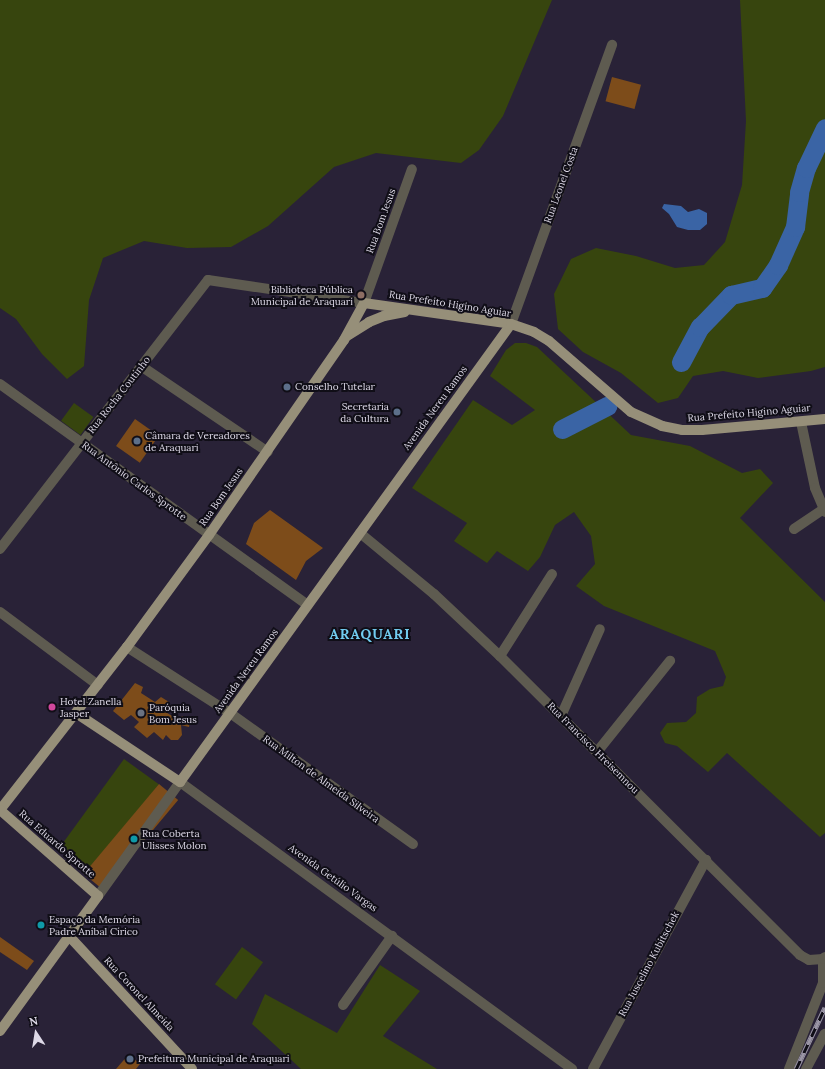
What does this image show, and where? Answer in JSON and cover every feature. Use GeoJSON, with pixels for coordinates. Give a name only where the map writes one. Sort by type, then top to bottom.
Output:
{"type":"FeatureCollection","features":[{"type":"Feature","properties":{"kind":"main road","name":"Rua Prefeito Higino Aguiar"},"geometry":{"type":"LineString","coordinates":[[364,303],[511,324],[534,332],[549,340],[616,401],[645,420],[662,426],[682,430],[702,430],[801,422],[825,418]]}},
{"type":"Feature","properties":{"kind":"main road","name":"Rua Bom Jesus"},"geometry":{"type":"LineString","coordinates":[[0,810],[127,647],[209,535],[347,336],[364,303]]}},
{"type":"Feature","properties":{"kind":"main road"},"geometry":{"type":"LineString","coordinates":[[347,336],[369,322],[384,316],[398,312],[426,312]]}},
{"type":"Feature","properties":{"kind":"main road","name":"Avenida Nereu Ramos"},"geometry":{"type":"LineString","coordinates":[[180,782],[511,324]]}},
{"type":"Feature","properties":{"kind":"main road","name":"Avenida Getúlio Vargas"},"geometry":{"type":"LineString","coordinates":[[76,712],[180,782]]}},
{"type":"Feature","properties":{"kind":"main road","name":"Rua Eduardo Sprotte"},"geometry":{"type":"LineString","coordinates":[[0,810],[98,896]]}},
{"type":"Feature","properties":{"kind":"main road","name":"Avenida Nereu Ramos"},"geometry":{"type":"LineString","coordinates":[[0,1031],[98,896]]}},
{"type":"Feature","properties":{"kind":"main road","name":"Rua Coronel Almeida"},"geometry":{"type":"LineString","coordinates":[[69,936],[181,1065],[192,1069]]}},
{"type":"Feature","properties":{"kind":"street","name":"Rua Leonel Costa"},"geometry":{"type":"LineString","coordinates":[[511,324],[612,45]]}},
{"type":"Feature","properties":{"kind":"street","name":"Rua Bom Jesus"},"geometry":{"type":"LineString","coordinates":[[364,303],[412,169]]}},
{"type":"Feature","properties":{"kind":"street","name":"Rua Prefeito Higino Aguiar"},"geometry":{"type":"LineString","coordinates":[[208,280],[364,303]]}},
{"type":"Feature","properties":{"kind":"street","name":"Rua Rocha Coutinho"},"geometry":{"type":"LineString","coordinates":[[0,547],[208,280]]}},
{"type":"Feature","properties":{"kind":"street"},"geometry":{"type":"LineString","coordinates":[[141,366],[268,452]]}},
{"type":"Feature","properties":{"kind":"street","name":"Rua Antônio Carlos Sprotte"},"geometry":{"type":"LineString","coordinates":[[0,384],[308,605]]}},
{"type":"Feature","properties":{"kind":"street"},"geometry":{"type":"LineString","coordinates":[[794,529],[824,510],[815,488],[801,422]]}},
{"type":"Feature","properties":{"kind":"street","name":"Rua Francisco Hreisemnou"},"geometry":{"type":"LineString","coordinates":[[360,533],[418,580],[500,656],[800,955],[809,960],[824,958]]}},
{"type":"Feature","properties":{"kind":"street"},"geometry":{"type":"LineString","coordinates":[[500,656],[552,574]]}},
{"type":"Feature","properties":{"kind":"street"},"geometry":{"type":"LineString","coordinates":[[0,612],[98,684]]}},
{"type":"Feature","properties":{"kind":"street"},"geometry":{"type":"LineString","coordinates":[[561,716],[600,629]]}},
{"type":"Feature","properties":{"kind":"street","name":"Rua Milton de Almeida Silveira"},"geometry":{"type":"LineString","coordinates":[[127,647],[230,713],[413,844]]}},
{"type":"Feature","properties":{"kind":"street"},"geometry":{"type":"LineString","coordinates":[[597,752],[670,660]]}},
{"type":"Feature","properties":{"kind":"street","name":"Avenida Nereu Ramos"},"geometry":{"type":"LineString","coordinates":[[98,896],[180,782]]}},
{"type":"Feature","properties":{"kind":"street","name":"Avenida Getúlio Vargas"},"geometry":{"type":"LineString","coordinates":[[180,782],[572,1069]]}},
{"type":"Feature","properties":{"kind":"street","name":"Rua Juscelino Kubitschek"},"geometry":{"type":"LineString","coordinates":[[593,1069],[706,860]]}},
{"type":"Feature","properties":{"kind":"street"},"geometry":{"type":"LineString","coordinates":[[343,1005],[392,936]]}},
{"type":"Feature","properties":{"kind":"street"},"geometry":{"type":"LineString","coordinates":[[789,1069],[823,983],[824,958]]}},
{"type":"Feature","properties":{"kind":"street"},"geometry":{"type":"LineString","coordinates":[[806,1069],[825,1034]]}},
{"type":"Feature","properties":{"kind":"green space"},"geometry":{"type":"Polygon","coordinates":[[[0,0],[552,0],[503,116],[479,150],[461,163],[376,153],[334,167],[268,226],[231,247],[187,248],[144,241],[103,258],[89,300],[84,366],[67,379],[42,354],[16,319],[0,308],[0,0]]]}},
{"type":"Feature","properties":{"kind":"green space"},"geometry":{"type":"Polygon","coordinates":[[[740,0],[825,0],[825,367],[811,371],[758,378],[723,371],[693,376],[678,398],[658,403],[621,373],[583,352],[558,329],[554,294],[571,259],[596,248],[636,256],[675,268],[704,265],[725,242],[742,185],[746,121],[740,0]]]}},
{"type":"Feature","properties":{"kind":"green space"},"geometry":{"type":"Polygon","coordinates":[[[515,343],[526,343],[537,347],[631,435],[690,446],[742,473],[760,469],[773,483],[740,518],[825,602],[825,833],[820,837],[727,753],[708,772],[677,746],[665,743],[660,733],[667,723],[686,722],[696,713],[697,697],[710,689],[723,686],[726,677],[715,651],[604,606],[576,586],[595,564],[591,536],[574,512],[555,525],[540,557],[528,571],[497,551],[487,563],[454,541],[467,523],[412,488],[473,400],[512,425],[535,410],[490,376],[506,350],[515,343]]]}},
{"type":"Feature","properties":{"kind":"green space"},"geometry":{"type":"Polygon","coordinates":[[[74,403],[93,417],[80,435],[61,421],[74,403]]]}},
{"type":"Feature","properties":{"kind":"green space"},"geometry":{"type":"Polygon","coordinates":[[[124,759],[159,784],[94,874],[59,849],[124,759]]]}},
{"type":"Feature","properties":{"kind":"green space"},"geometry":{"type":"Polygon","coordinates":[[[242,947],[263,962],[236,999],[215,984],[242,947]]]}},
{"type":"Feature","properties":{"kind":"green space"},"geometry":{"type":"Polygon","coordinates":[[[380,965],[420,991],[383,1036],[437,1069],[301,1069],[252,1024],[265,994],[337,1033],[380,965]]]}},
{"type":"Feature","properties":{"kind":"water"},"geometry":{"type":"Polygon","coordinates":[[[664,204],[681,206],[688,212],[699,209],[707,213],[707,224],[700,230],[688,230],[677,227],[669,214],[662,208],[664,204]]]}},
{"type":"Feature","properties":{"kind":"building"},"geometry":{"type":"Polygon","coordinates":[[[612,77],[641,85],[635,109],[606,101],[612,77]]]}},
{"type":"Feature","properties":{"kind":"building","name":"Câmara de Vereadores de Araquari"},"geometry":{"type":"Polygon","coordinates":[[[135,419],[159,436],[140,463],[116,446],[135,419]]]}},
{"type":"Feature","properties":{"kind":"building"},"geometry":{"type":"Polygon","coordinates":[[[270,510],[323,548],[306,561],[296,580],[246,544],[254,523],[270,510]]]}},
{"type":"Feature","properties":{"kind":"building","name":"Paróquia Bom Jesus"},"geometry":{"type":"Polygon","coordinates":[[[135,683],[143,687],[141,693],[155,702],[161,697],[169,702],[164,711],[177,719],[183,716],[190,721],[189,727],[181,725],[182,735],[178,740],[171,740],[166,735],[163,740],[154,732],[147,738],[134,727],[139,722],[131,715],[124,720],[113,711],[135,683]]]}},
{"type":"Feature","properties":{"kind":"building","name":"Rua Coberta Ulisses Molon"},"geometry":{"type":"Polygon","coordinates":[[[159,784],[178,800],[103,890],[84,874],[159,784]]]}},
{"type":"Feature","properties":{"kind":"building"},"geometry":{"type":"Polygon","coordinates":[[[0,937],[34,961],[27,970],[0,952],[0,937]]]}},
{"type":"Feature","properties":{"kind":"building","name":"Prefeitura Municipal de Araquari"},"geometry":{"type":"Polygon","coordinates":[[[129,1054],[140,1064],[136,1069],[116,1069],[129,1054]]]}},
{"type":"Feature","properties":{"kind":"waterway"},"geometry":{"type":"LineString","coordinates":[[681,362],[700,327],[731,295],[762,288],[778,265],[795,227],[799,192],[806,168],[825,128]]}},
{"type":"Feature","properties":{"kind":"waterway"},"geometry":{"type":"LineString","coordinates":[[562,429],[607,406]]}},
{"type":"Feature","properties":{"kind":"railway"},"geometry":{"type":"LineString","coordinates":[[796,1069],[825,1007]]}},
{"type":"Feature","properties":{"kind":"place","name":"Biblioteca Pública Municipal de Araquari"},"geometry":{"type":"Point","coordinates":[361,295]}},
{"type":"Feature","properties":{"kind":"place","name":"Conselho Tutelar"},"geometry":{"type":"Point","coordinates":[287,387]}},
{"type":"Feature","properties":{"kind":"place","name":"Secretaria da Cultura"},"geometry":{"type":"Point","coordinates":[397,412]}},
{"type":"Feature","properties":{"kind":"place","name":"Câmara de Vereadores de Araquari"},"geometry":{"type":"Point","coordinates":[137,441]}},
{"type":"Feature","properties":{"kind":"place","name":"Hotel Zanella Jasper"},"geometry":{"type":"Point","coordinates":[52,707]}},
{"type":"Feature","properties":{"kind":"place","name":"Paróquia Bom Jesus"},"geometry":{"type":"Point","coordinates":[141,713]}},
{"type":"Feature","properties":{"kind":"place","name":"Rua Coberta Ulisses Molon"},"geometry":{"type":"Point","coordinates":[134,839]}},
{"type":"Feature","properties":{"kind":"place","name":"Espaço da Memória Padre Aníbal Círico"},"geometry":{"type":"Point","coordinates":[41,925]}},
{"type":"Feature","properties":{"kind":"place","name":"Prefeitura Municipal de Araquari"},"geometry":{"type":"Point","coordinates":[130,1059]}},
{"type":"Feature","properties":{"kind":"district","name":"ARAQUARI"},"geometry":{"type":"Point","coordinates":[370,634]}}]}
